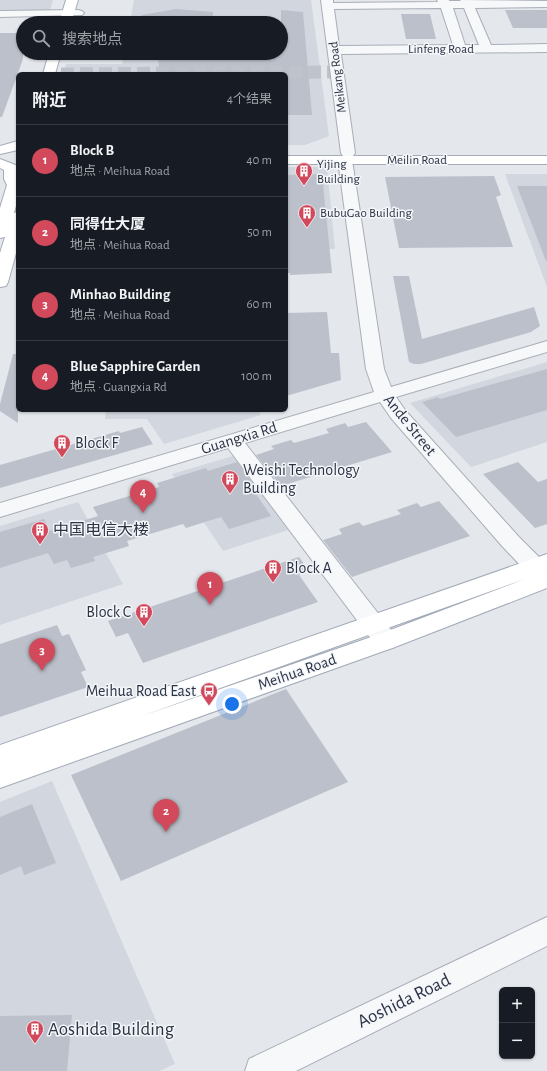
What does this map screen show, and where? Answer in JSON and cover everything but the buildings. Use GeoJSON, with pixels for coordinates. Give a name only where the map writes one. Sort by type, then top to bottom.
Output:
{"type":"FeatureCollection","features":[{"type":"Feature","properties":{"kind":"main road"},"geometry":{"type":"LineString","coordinates":[[71,16],[72,0]]}},
{"type":"Feature","properties":{"kind":"main road"},"geometry":{"type":"LineString","coordinates":[[72,16],[82,0]]}},
{"type":"Feature","properties":{"kind":"main road"},"geometry":{"type":"LineString","coordinates":[[50,72],[53,60]]}},
{"type":"Feature","properties":{"kind":"main road"},"geometry":{"type":"LineString","coordinates":[[61,72],[64,60]]}},
{"type":"Feature","properties":{"kind":"main road"},"geometry":{"type":"LineString","coordinates":[[0,151],[16,146]]}},
{"type":"Feature","properties":{"kind":"main road"},"geometry":{"type":"LineString","coordinates":[[0,151],[16,153]]}},
{"type":"Feature","properties":{"kind":"main road","name":"Meilin Road"},"geometry":{"type":"LineString","coordinates":[[288,153],[348,158],[547,160]]}},
{"type":"Feature","properties":{"kind":"main road","name":"Meilin Road"},"geometry":{"type":"LineString","coordinates":[[288,160],[547,153]]}},
{"type":"Feature","properties":{"kind":"main road"},"geometry":{"type":"LineString","coordinates":[[0,160],[16,160]]}},
{"type":"Feature","properties":{"kind":"main road"},"geometry":{"type":"LineString","coordinates":[[0,163],[12,168],[11,179],[16,179],[0,233]]}},
{"type":"Feature","properties":{"kind":"main road"},"geometry":{"type":"LineString","coordinates":[[0,282],[16,224]]}},
{"type":"Feature","properties":{"kind":"main road","name":"Meihua Road"},"geometry":{"type":"LineString","coordinates":[[0,777],[545,570]]}},
{"type":"Feature","properties":{"kind":"main road","name":"Meihua Road"},"geometry":{"type":"LineString","coordinates":[[0,756],[379,633]]}},
{"type":"Feature","properties":{"kind":"street"},"geometry":{"type":"LineString","coordinates":[[444,2],[460,48]]}},
{"type":"Feature","properties":{"kind":"street"},"geometry":{"type":"LineString","coordinates":[[467,2],[486,48]]}},
{"type":"Feature","properties":{"kind":"street"},"geometry":{"type":"LineString","coordinates":[[328,3],[467,2],[547,4]]}},
{"type":"Feature","properties":{"kind":"street","name":"Meikang Road"},"geometry":{"type":"LineString","coordinates":[[328,3],[348,158]]}},
{"type":"Feature","properties":{"kind":"street"},"geometry":{"type":"LineString","coordinates":[[0,14],[36,16]]}},
{"type":"Feature","properties":{"kind":"street","name":"Linfeng Road"},"geometry":{"type":"LineString","coordinates":[[335,50],[547,48]]}},
{"type":"Feature","properties":{"kind":"street","name":"Ande Street"},"geometry":{"type":"LineString","coordinates":[[348,158],[375,369],[398,414],[510,540],[545,570]]}},
{"type":"Feature","properties":{"kind":"street","name":"Guangxia Rd"},"geometry":{"type":"LineString","coordinates":[[0,510],[547,346]]}},
{"type":"Feature","properties":{"kind":"street"},"geometry":{"type":"LineString","coordinates":[[232,440],[379,633]]}},
{"type":"Feature","properties":{"kind":"street","name":"Aoshida Road"},"geometry":{"type":"LineString","coordinates":[[261,1071],[547,931]]}},
{"type":"Feature","properties":{"kind":"shaded area"},"geometry":{"type":"Polygon","coordinates":[[[0,0],[53,0],[50,10],[0,10],[0,0]]]}},
{"type":"Feature","properties":{"kind":"shaded area"},"geometry":{"type":"Polygon","coordinates":[[[134,0],[311,0],[329,136],[305,145],[288,145],[288,72],[64,72],[66,64],[122,64],[123,60],[288,60],[288,16],[131,16],[134,0]]]}},
{"type":"Feature","properties":{"kind":"shaded area"},"geometry":{"type":"Polygon","coordinates":[[[288,167],[327,167],[335,249],[288,249],[288,167]]]}},
{"type":"Feature","properties":{"kind":"shaded area"},"geometry":{"type":"Polygon","coordinates":[[[505,174],[547,174],[547,287],[534,252],[505,174]]]}},
{"type":"Feature","properties":{"kind":"shaded area"},"geometry":{"type":"Polygon","coordinates":[[[547,362],[547,442],[471,467],[410,403],[547,362]]]}},
{"type":"Feature","properties":{"kind":"shaded area"},"geometry":{"type":"Polygon","coordinates":[[[106,412],[259,412],[261,415],[164,444],[147,419],[105,419],[106,412]]]}},
{"type":"Feature","properties":{"kind":"shaded area","name":"Weishi Technology Building"},"geometry":{"type":"Polygon","coordinates":[[[233,456],[288,530],[223,551],[172,474],[233,456]]]}},
{"type":"Feature","properties":{"kind":"shaded area"},"geometry":{"type":"Polygon","coordinates":[[[78,502],[123,584],[0,625],[0,526],[78,502]]]}},
{"type":"Feature","properties":{"kind":"shaded area","name":"Aoshida Building"},"geometry":{"type":"Polygon","coordinates":[[[52,781],[175,1064],[159,1071],[0,1071],[0,802],[52,781]]]}},
{"type":"Feature","properties":{"kind":"tunnel"},"geometry":{"type":"LineString","coordinates":[[288,72],[337,72]]}},
{"type":"Feature","properties":{"kind":"place","name":"Yijing Building"},"geometry":{"type":"Point","coordinates":[304,186]}},
{"type":"Feature","properties":{"kind":"place","name":"BubuGao Building"},"geometry":{"type":"Point","coordinates":[307,228]}},
{"type":"Feature","properties":{"kind":"place","name":"Block F"},"geometry":{"type":"Point","coordinates":[62,458]}},
{"type":"Feature","properties":{"kind":"place","name":"Weishi Technology Building"},"geometry":{"type":"Point","coordinates":[230,494]}},
{"type":"Feature","properties":{"kind":"place","name":"Blue Sapphire Garden"},"geometry":{"type":"Point","coordinates":[143,513]}},
{"type":"Feature","properties":{"kind":"place","name":"中国电信大楼"},"geometry":{"type":"Point","coordinates":[40,545]}},
{"type":"Feature","properties":{"kind":"place","name":"Block A"},"geometry":{"type":"Point","coordinates":[273,583]}},
{"type":"Feature","properties":{"kind":"place","name":"Block B"},"geometry":{"type":"Point","coordinates":[210,605]}},
{"type":"Feature","properties":{"kind":"place","name":"Block C"},"geometry":{"type":"Point","coordinates":[144,627]}},
{"type":"Feature","properties":{"kind":"place","name":"Minhao Building"},"geometry":{"type":"Point","coordinates":[42,671]}},
{"type":"Feature","properties":{"kind":"place","name":"Meihua Road East"},"geometry":{"type":"Point","coordinates":[209,706]}},
{"type":"Feature","properties":{"kind":"place","name":"同得仕大厦"},"geometry":{"type":"Point","coordinates":[166,832]}},
{"type":"Feature","properties":{"kind":"place","name":"Aoshida Building"},"geometry":{"type":"Point","coordinates":[35,1044]}}]}
